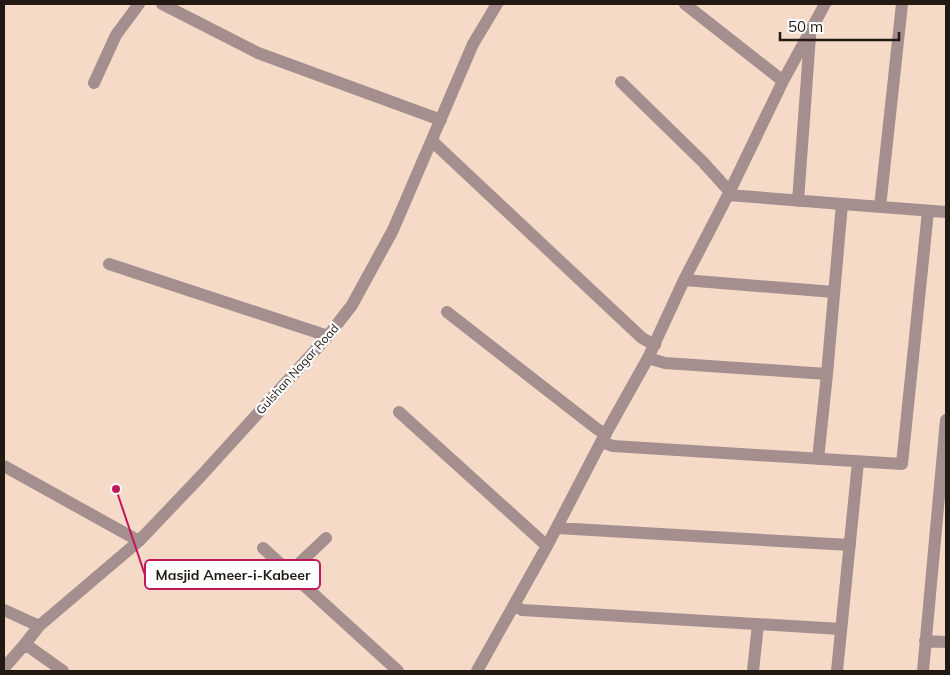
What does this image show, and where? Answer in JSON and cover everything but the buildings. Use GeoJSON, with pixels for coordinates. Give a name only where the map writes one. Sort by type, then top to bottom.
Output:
{"type":"FeatureCollection","features":[{"type":"Feature","properties":{"kind":"street"},"geometry":{"type":"LineString","coordinates":[[94,83],[116,35],[139,4]]}},
{"type":"Feature","properties":{"kind":"street"},"geometry":{"type":"LineString","coordinates":[[162,4],[177,7],[258,53],[441,120]]}},
{"type":"Feature","properties":{"kind":"street","name":"Gulshan Nagar Road"},"geometry":{"type":"LineString","coordinates":[[4,668],[26,644],[38,626],[139,540],[201,476],[328,336],[352,305],[389,238],[473,44],[497,4]]}},
{"type":"Feature","properties":{"kind":"street"},"geometry":{"type":"LineString","coordinates":[[685,4],[783,81]]}},
{"type":"Feature","properties":{"kind":"street"},"geometry":{"type":"LineString","coordinates":[[477,671],[557,528],[655,345],[684,280],[729,193],[783,81],[825,4]]}},
{"type":"Feature","properties":{"kind":"street"},"geometry":{"type":"LineString","coordinates":[[880,207],[902,4]]}},
{"type":"Feature","properties":{"kind":"street"},"geometry":{"type":"LineString","coordinates":[[798,201],[810,32]]}},
{"type":"Feature","properties":{"kind":"street"},"geometry":{"type":"LineString","coordinates":[[621,82],[703,162],[729,193],[798,201],[946,212]]}},
{"type":"Feature","properties":{"kind":"street"},"geometry":{"type":"LineString","coordinates":[[432,141],[642,338],[655,345]]}},
{"type":"Feature","properties":{"kind":"street"},"geometry":{"type":"LineString","coordinates":[[818,459],[842,204]]}},
{"type":"Feature","properties":{"kind":"street"},"geometry":{"type":"LineString","coordinates":[[447,312],[598,429],[613,446],[902,464],[928,211]]}},
{"type":"Feature","properties":{"kind":"street"},"geometry":{"type":"LineString","coordinates":[[109,264],[328,336]]}},
{"type":"Feature","properties":{"kind":"street"},"geometry":{"type":"LineString","coordinates":[[684,280],[834,292]]}},
{"type":"Feature","properties":{"kind":"street"},"geometry":{"type":"LineString","coordinates":[[648,358],[665,363],[827,374]]}},
{"type":"Feature","properties":{"kind":"street"},"geometry":{"type":"LineString","coordinates":[[399,412],[547,546]]}},
{"type":"Feature","properties":{"kind":"street"},"geometry":{"type":"LineString","coordinates":[[923,671],[925,641],[940,557],[946,420]]}},
{"type":"Feature","properties":{"kind":"street"},"geometry":{"type":"LineString","coordinates":[[837,671],[858,462]]}},
{"type":"Feature","properties":{"kind":"street"},"geometry":{"type":"LineString","coordinates":[[4,466],[139,540]]}},
{"type":"Feature","properties":{"kind":"street"},"geometry":{"type":"LineString","coordinates":[[557,528],[850,545]]}},
{"type":"Feature","properties":{"kind":"street"},"geometry":{"type":"LineString","coordinates":[[290,572],[326,538]]}},
{"type":"Feature","properties":{"kind":"street"},"geometry":{"type":"LineString","coordinates":[[263,548],[398,671]]}},
{"type":"Feature","properties":{"kind":"street"},"geometry":{"type":"LineString","coordinates":[[514,605],[522,610],[841,629]]}},
{"type":"Feature","properties":{"kind":"street"},"geometry":{"type":"LineString","coordinates":[[4,610],[38,626]]}},
{"type":"Feature","properties":{"kind":"street"},"geometry":{"type":"LineString","coordinates":[[753,671],[758,624]]}},
{"type":"Feature","properties":{"kind":"street"},"geometry":{"type":"LineString","coordinates":[[925,641],[946,642]]}},
{"type":"Feature","properties":{"kind":"street"},"geometry":{"type":"LineString","coordinates":[[26,644],[63,671]]}},
{"type":"Feature","properties":{"kind":"place","name":"Masjid Ameer-i-Kabeer"},"geometry":{"type":"Point","coordinates":[116,489]}}]}
